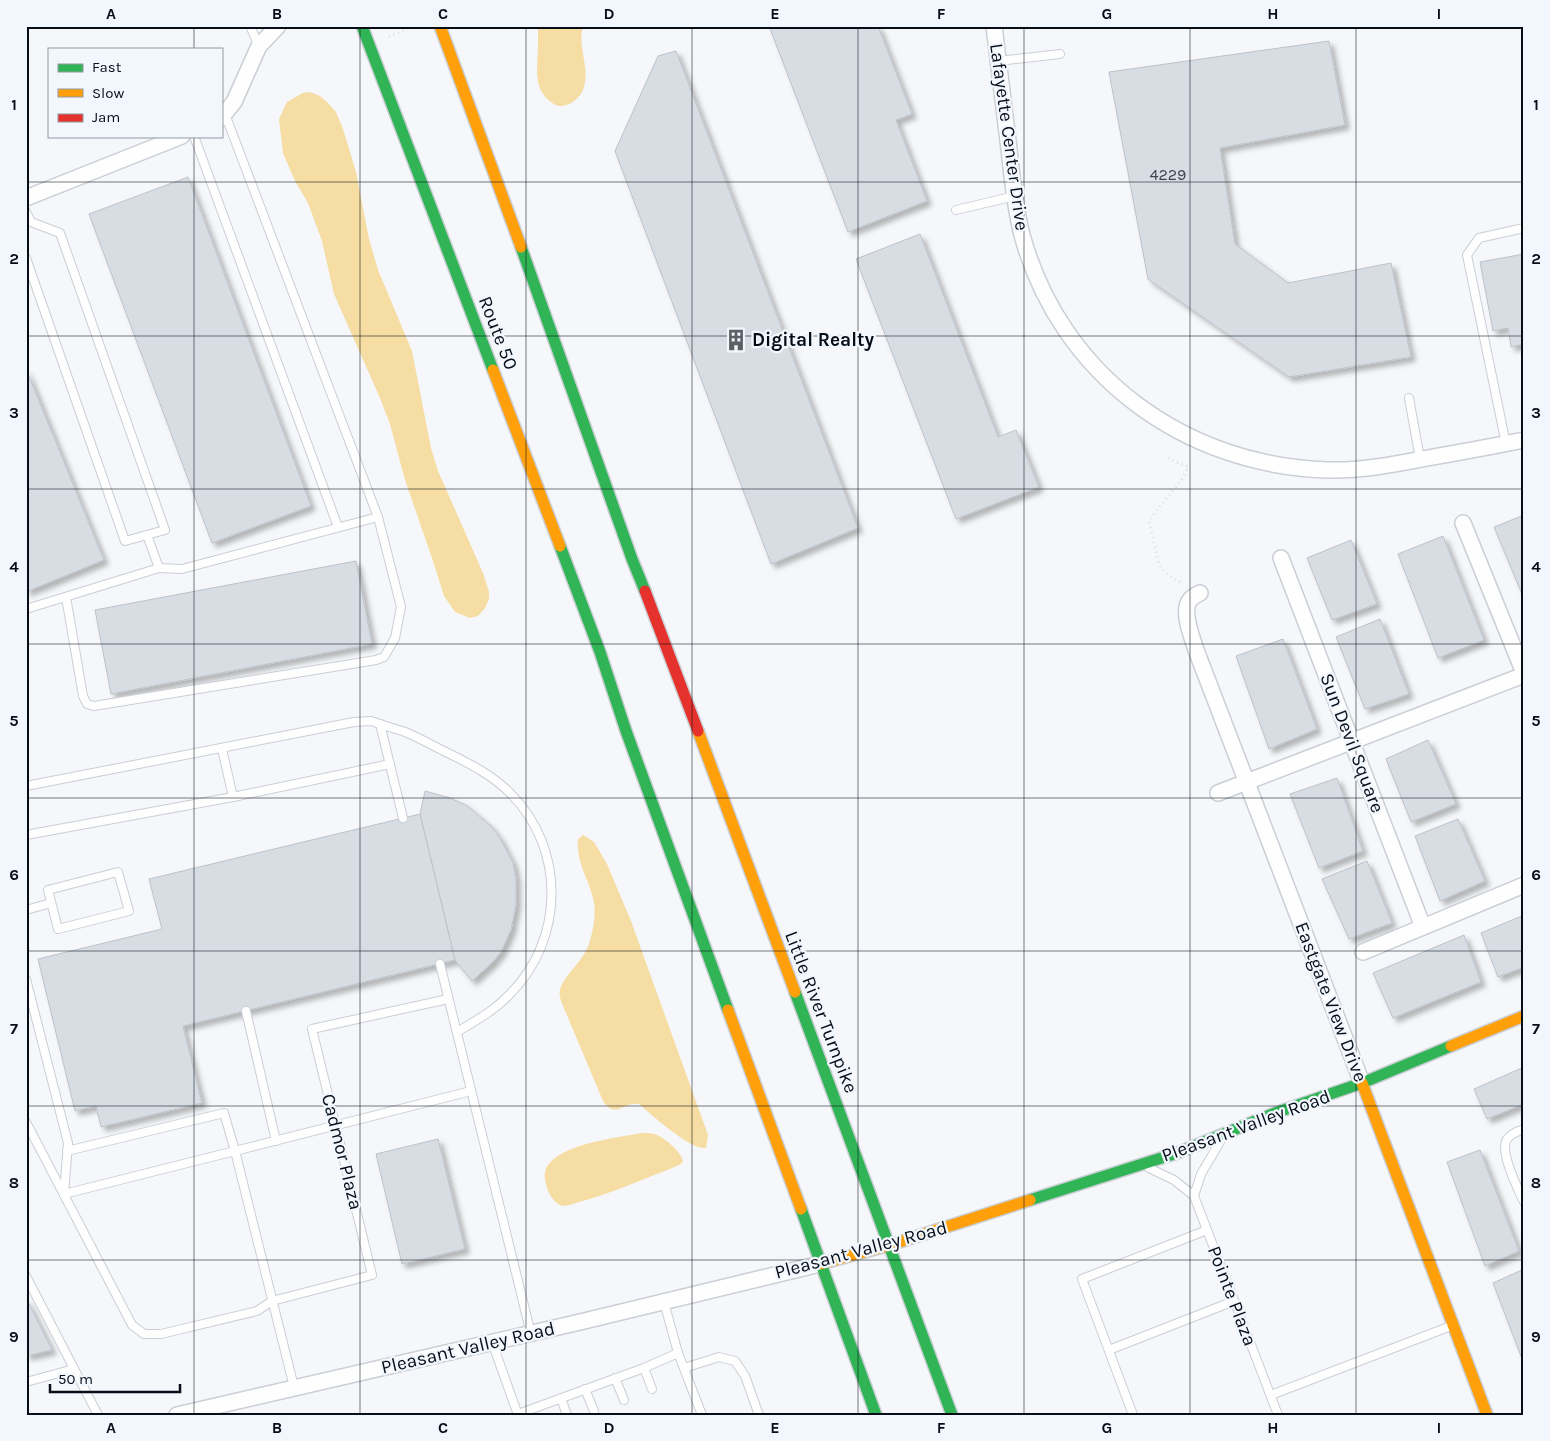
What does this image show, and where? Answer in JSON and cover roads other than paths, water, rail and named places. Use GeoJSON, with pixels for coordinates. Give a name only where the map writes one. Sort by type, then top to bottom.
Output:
{"type":"FeatureCollection","features":[{"type":"Feature","properties":{"kind":"main road","name":"Route 50"},"geometry":{"type":"LineString","coordinates":[[362,26],[600,652],[626,731],[820,1264]]}},
{"type":"Feature","properties":{"kind":"main road","name":"Little River Turnpike"},"geometry":{"type":"LineString","coordinates":[[440,26],[496,175],[632,559],[658,622],[952,1415]]}},
{"type":"Feature","properties":{"kind":"main road","name":"Pleasant Valley Road"},"geometry":{"type":"LineString","coordinates":[[820,1264],[890,1245],[1141,1164],[1225,1134],[1275,1113],[1362,1083],[1524,1016]]}},
{"type":"Feature","properties":{"kind":"main road","name":"Eastgate View Drive"},"geometry":{"type":"LineString","coordinates":[[1362,1083],[1487,1415]]}},
{"type":"Feature","properties":{"kind":"main road"},"geometry":{"type":"LineString","coordinates":[[820,1264],[876,1415]]}},
{"type":"Feature","properties":{"kind":"street"},"geometry":{"type":"LineString","coordinates":[[223,116],[234,102],[259,46],[278,26]]}},
{"type":"Feature","properties":{"kind":"street","name":"Lafayette Center Drive"},"geometry":{"type":"LineString","coordinates":[[994,26],[1015,196],[1022,234],[1031,264],[1059,320],[1087,358],[1109,382],[1133,403],[1160,422],[1188,437],[1233,455],[1265,464],[1297,468],[1330,470],[1364,468],[1524,440]]}},
{"type":"Feature","properties":{"kind":"street"},"geometry":{"type":"LineString","coordinates":[[26,198],[177,138]]}},
{"type":"Feature","properties":{"kind":"street"},"geometry":{"type":"LineString","coordinates":[[1218,792],[1524,674],[1463,523]]}},
{"type":"Feature","properties":{"kind":"street","name":"Sun Devil Square"},"geometry":{"type":"LineString","coordinates":[[1281,558],[1423,927]]}},
{"type":"Feature","properties":{"kind":"street","name":"Eastgate View Drive"},"geometry":{"type":"LineString","coordinates":[[1200,593],[1190,598],[1186,607],[1189,627],[1205,676],[1362,1083]]}},
{"type":"Feature","properties":{"kind":"street"},"geometry":{"type":"LineString","coordinates":[[1363,952],[1524,885]]}},
{"type":"Feature","properties":{"kind":"street","name":"Pleasant Valley Road"},"geometry":{"type":"LineString","coordinates":[[177,1415],[530,1334],[820,1264]]}},
{"type":"Feature","properties":{"kind":"lane"},"geometry":{"type":"LineString","coordinates":[[250,26],[259,46]]}},
{"type":"Feature","properties":{"kind":"lane"},"geometry":{"type":"LineString","coordinates":[[998,61],[1060,54]]}},
{"type":"Feature","properties":{"kind":"lane"},"geometry":{"type":"LineString","coordinates":[[66,597],[83,696],[87,704],[94,706],[376,660],[384,657],[395,638],[401,607],[378,518],[223,116]]}},
{"type":"Feature","properties":{"kind":"lane"},"geometry":{"type":"LineString","coordinates":[[195,138],[338,527]]}},
{"type":"Feature","properties":{"kind":"lane"},"geometry":{"type":"LineString","coordinates":[[956,210],[1015,196]]}},
{"type":"Feature","properties":{"kind":"lane"},"geometry":{"type":"LineString","coordinates":[[26,212],[28,224],[60,233],[166,530],[125,541],[26,258]]}},
{"type":"Feature","properties":{"kind":"lane"},"geometry":{"type":"LineString","coordinates":[[1506,444],[1467,255],[1479,238],[1524,228]]}},
{"type":"Feature","properties":{"kind":"lane"},"geometry":{"type":"LineString","coordinates":[[1409,398],[1420,459]]}},
{"type":"Feature","properties":{"kind":"lane"},"geometry":{"type":"LineString","coordinates":[[26,609],[159,568],[182,568],[378,518]]}},
{"type":"Feature","properties":{"kind":"lane"},"geometry":{"type":"LineString","coordinates":[[147,535],[159,568]]}},
{"type":"Feature","properties":{"kind":"lane"},"geometry":{"type":"LineString","coordinates":[[26,786],[354,722],[371,721],[405,732],[483,770],[514,797],[528,814],[542,839],[548,856],[552,892],[549,925],[538,953],[527,973],[511,994],[494,1009],[457,1032]]}},
{"type":"Feature","properties":{"kind":"lane"},"geometry":{"type":"LineString","coordinates":[[380,724],[403,818]]}},
{"type":"Feature","properties":{"kind":"lane"},"geometry":{"type":"LineString","coordinates":[[222,749],[233,797]]}},
{"type":"Feature","properties":{"kind":"lane"},"geometry":{"type":"LineString","coordinates":[[26,835],[233,797],[390,764]]}},
{"type":"Feature","properties":{"kind":"lane"},"geometry":{"type":"LineString","coordinates":[[118,872],[129,911],[58,929],[51,903],[48,890],[118,872]]}},
{"type":"Feature","properties":{"kind":"lane"},"geometry":{"type":"LineString","coordinates":[[26,910],[51,903]]}},
{"type":"Feature","properties":{"kind":"lane"},"geometry":{"type":"LineString","coordinates":[[440,964],[530,1334]]}},
{"type":"Feature","properties":{"kind":"lane"},"geometry":{"type":"LineString","coordinates":[[26,979],[68,1143],[64,1194]]}},
{"type":"Feature","properties":{"kind":"lane","name":"Cadmor Plaza"},"geometry":{"type":"LineString","coordinates":[[272,1301],[372,1275],[312,1029],[448,999]]}},
{"type":"Feature","properties":{"kind":"lane"},"geometry":{"type":"LineString","coordinates":[[246,1011],[276,1141]]}},
{"type":"Feature","properties":{"kind":"lane"},"geometry":{"type":"LineString","coordinates":[[64,1194],[471,1091]]}},
{"type":"Feature","properties":{"kind":"lane"},"geometry":{"type":"LineString","coordinates":[[67,1151],[224,1113],[294,1387]]}},
{"type":"Feature","properties":{"kind":"lane"},"geometry":{"type":"LineString","coordinates":[[26,1122],[132,1325],[144,1334],[161,1334],[257,1311],[272,1301]]}},
{"type":"Feature","properties":{"kind":"lane"},"geometry":{"type":"LineString","coordinates":[[1524,1129],[1506,1140],[1505,1149],[1507,1160],[1524,1202]]}},
{"type":"Feature","properties":{"kind":"lane"},"geometry":{"type":"LineString","coordinates":[[1141,1164],[1174,1180],[1194,1196],[1201,1174],[1225,1134]]}},
{"type":"Feature","properties":{"kind":"lane","name":"Pointe Plaza"},"geometry":{"type":"LineString","coordinates":[[1194,1196],[1278,1415]]}},
{"type":"Feature","properties":{"kind":"lane"},"geometry":{"type":"LineString","coordinates":[[1134,1415],[1082,1279],[1207,1230]]}},
{"type":"Feature","properties":{"kind":"lane"},"geometry":{"type":"LineString","coordinates":[[26,1276],[98,1415]]}},
{"type":"Feature","properties":{"kind":"lane"},"geometry":{"type":"LineString","coordinates":[[1109,1350],[1234,1301]]}},
{"type":"Feature","properties":{"kind":"lane"},"geometry":{"type":"LineString","coordinates":[[664,1302],[678,1353],[702,1415]]}},
{"type":"Feature","properties":{"kind":"lane"},"geometry":{"type":"LineString","coordinates":[[1271,1395],[1453,1325]]}},
{"type":"Feature","properties":{"kind":"lane"},"geometry":{"type":"LineString","coordinates":[[492,1342],[518,1414],[644,1368],[678,1353]]}},
{"type":"Feature","properties":{"kind":"lane"},"geometry":{"type":"LineString","coordinates":[[684,1368],[719,1357],[735,1361],[745,1376],[759,1415]]}},
{"type":"Feature","properties":{"kind":"lane"},"geometry":{"type":"LineString","coordinates":[[644,1368],[652,1389]]}},
{"type":"Feature","properties":{"kind":"lane"},"geometry":{"type":"LineString","coordinates":[[26,1382],[74,1369]]}},
{"type":"Feature","properties":{"kind":"lane"},"geometry":{"type":"LineString","coordinates":[[615,1378],[624,1400]]}},
{"type":"Feature","properties":{"kind":"lane"},"geometry":{"type":"LineString","coordinates":[[586,1389],[594,1411]]}},
{"type":"Feature","properties":{"kind":"lane"},"geometry":{"type":"LineString","coordinates":[[561,1398],[567,1415]]}},
{"type":"Feature","properties":{"kind":"place","name":"Digital Realty"},"geometry":{"type":"Point","coordinates":[736,340]}}]}
